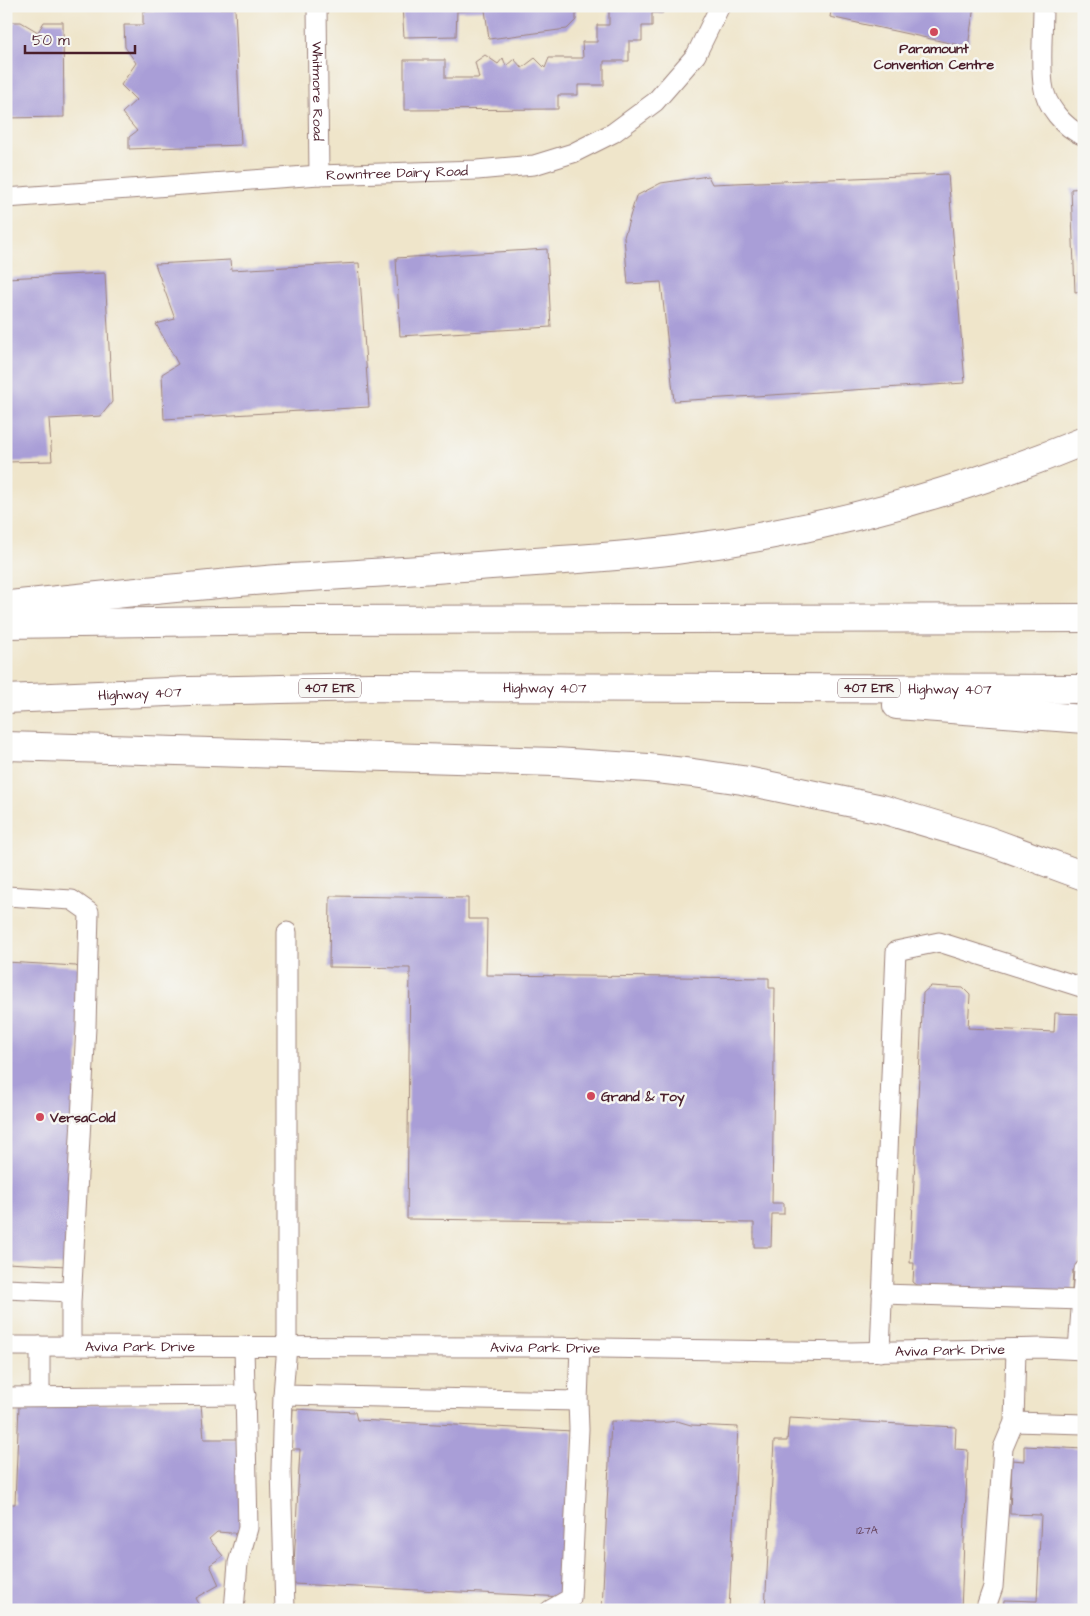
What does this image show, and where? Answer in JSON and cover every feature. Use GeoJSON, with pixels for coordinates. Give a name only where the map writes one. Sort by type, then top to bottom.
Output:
{"type":"FeatureCollection","features":[{"type":"Feature","properties":{"kind":"highway"},"geometry":{"type":"LineString","coordinates":[[6,605],[242,582],[622,555],[727,542],[830,522],[933,495],[980,481],[1084,441]]}},
{"type":"Feature","properties":{"kind":"highway"},"geometry":{"type":"LineString","coordinates":[[801,618],[1084,601]]}},
{"type":"Feature","properties":{"kind":"highway"},"geometry":{"type":"LineString","coordinates":[[6,624],[154,621],[1084,618]]}},
{"type":"Feature","properties":{"kind":"highway"},"geometry":{"type":"LineString","coordinates":[[654,687],[1084,719]]}},
{"type":"Feature","properties":{"kind":"highway","name":"Highway 407"},"geometry":{"type":"LineString","coordinates":[[6,699],[190,691],[359,688],[1084,689]]}},
{"type":"Feature","properties":{"kind":"highway"},"geometry":{"type":"LineString","coordinates":[[6,746],[555,762],[693,773],[742,780],[882,809],[986,840],[1084,876]]}},
{"type":"Feature","properties":{"kind":"street","name":"Whitmore Road"},"geometry":{"type":"LineString","coordinates":[[318,6],[319,175]]}},
{"type":"Feature","properties":{"kind":"street","name":"Rowntree Dairy Road"},"geometry":{"type":"LineString","coordinates":[[6,198],[319,175],[477,170],[534,165],[572,153],[613,134],[655,102],[696,55],[720,6]]}},
{"type":"Feature","properties":{"kind":"street"},"geometry":{"type":"LineString","coordinates":[[1043,6],[1043,85],[1053,112],[1073,131],[1084,136]]}},
{"type":"Feature","properties":{"kind":"street"},"geometry":{"type":"LineString","coordinates":[[6,896],[72,900],[89,912],[86,1027],[72,1292],[71,1346]]}},
{"type":"Feature","properties":{"kind":"street"},"geometry":{"type":"LineString","coordinates":[[285,1610],[281,1469],[283,1395],[288,1346],[287,932]]}},
{"type":"Feature","properties":{"kind":"street"},"geometry":{"type":"LineString","coordinates":[[880,1352],[896,951],[939,942],[1084,988]]}},
{"type":"Feature","properties":{"kind":"street"},"geometry":{"type":"LineString","coordinates":[[1081,1350],[1084,1270]]}},
{"type":"Feature","properties":{"kind":"street"},"geometry":{"type":"LineString","coordinates":[[6,1289],[72,1292]]}},
{"type":"Feature","properties":{"kind":"street"},"geometry":{"type":"LineString","coordinates":[[882,1294],[1082,1300]]}},
{"type":"Feature","properties":{"kind":"street","name":"Aviva Park Drive"},"geometry":{"type":"LineString","coordinates":[[6,1346],[580,1348],[880,1352],[1016,1349],[1081,1350]]}},
{"type":"Feature","properties":{"kind":"street"},"geometry":{"type":"LineString","coordinates":[[40,1346],[40,1395]]}},
{"type":"Feature","properties":{"kind":"street"},"geometry":{"type":"LineString","coordinates":[[234,1610],[238,1563],[248,1528],[244,1346]]}},
{"type":"Feature","properties":{"kind":"street"},"geometry":{"type":"LineString","coordinates":[[550,1610],[571,1598],[580,1348]]}},
{"type":"Feature","properties":{"kind":"street"},"geometry":{"type":"LineString","coordinates":[[985,1610],[993,1586],[1003,1448],[1014,1422],[1016,1349]]}},
{"type":"Feature","properties":{"kind":"street"},"geometry":{"type":"LineString","coordinates":[[6,1397],[40,1395],[246,1396]]}},
{"type":"Feature","properties":{"kind":"street"},"geometry":{"type":"LineString","coordinates":[[283,1395],[578,1401]]}},
{"type":"Feature","properties":{"kind":"street"},"geometry":{"type":"LineString","coordinates":[[1014,1422],[1084,1424]]}},
{"type":"Feature","properties":{"kind":"building"},"geometry":{"type":"Polygon","coordinates":[[[402,6],[576,6],[576,20],[567,29],[489,39],[485,10],[457,11],[456,36],[404,37],[402,6]]]}},
{"type":"Feature","properties":{"kind":"building"},"geometry":{"type":"Polygon","coordinates":[[[609,6],[663,6],[663,13],[652,13],[652,26],[642,26],[642,41],[629,41],[629,61],[604,61],[604,85],[578,85],[578,95],[558,95],[558,109],[404,110],[404,60],[445,60],[445,78],[479,78],[475,62],[485,55],[498,64],[503,58],[506,66],[514,59],[522,68],[535,58],[545,68],[549,58],[583,58],[582,42],[597,42],[597,25],[609,25],[609,6]]]}},
{"type":"Feature","properties":{"kind":"building","name":"Paramount Convention Centre"},"geometry":{"type":"Polygon","coordinates":[[[832,6],[974,6],[968,47],[830,17],[832,6]]]}},
{"type":"Feature","properties":{"kind":"building"},"geometry":{"type":"Polygon","coordinates":[[[235,8],[241,145],[129,149],[129,137],[137,131],[122,113],[136,100],[121,85],[136,63],[125,47],[124,25],[143,25],[143,11],[235,8]]]}},
{"type":"Feature","properties":{"kind":"building"},"geometry":{"type":"Polygon","coordinates":[[[6,22],[21,22],[38,32],[44,22],[63,22],[64,117],[6,118],[6,22]]]}},
{"type":"Feature","properties":{"kind":"building"},"geometry":{"type":"Polygon","coordinates":[[[948,174],[965,383],[674,401],[661,282],[628,284],[624,237],[636,196],[661,183],[708,176],[712,184],[948,174]]]}},
{"type":"Feature","properties":{"kind":"building"},"geometry":{"type":"Polygon","coordinates":[[[1084,188],[1084,291],[1075,292],[1071,189],[1084,188]]]}},
{"type":"Feature","properties":{"kind":"building"},"geometry":{"type":"Polygon","coordinates":[[[547,249],[551,327],[400,336],[396,258],[547,249]]]}},
{"type":"Feature","properties":{"kind":"building"},"geometry":{"type":"Polygon","coordinates":[[[230,260],[231,270],[359,263],[369,407],[164,419],[162,374],[178,364],[156,324],[175,319],[155,264],[230,260]]]}},
{"type":"Feature","properties":{"kind":"building"},"geometry":{"type":"Polygon","coordinates":[[[105,273],[112,402],[101,416],[49,419],[52,461],[6,462],[6,278],[105,273]]]}},
{"type":"Feature","properties":{"kind":"building","name":"Grand & Toy"},"geometry":{"type":"Polygon","coordinates":[[[330,896],[468,898],[468,919],[487,919],[486,975],[769,978],[769,988],[775,988],[772,1203],[784,1203],[784,1214],[772,1214],[771,1247],[754,1247],[754,1223],[407,1219],[410,968],[329,967],[330,896]]]}},
{"type":"Feature","properties":{"kind":"building","name":"VersaCold"},"geometry":{"type":"Polygon","coordinates":[[[6,962],[76,966],[82,971],[67,1266],[6,1263],[6,962]]]}},
{"type":"Feature","properties":{"kind":"building"},"geometry":{"type":"Polygon","coordinates":[[[931,986],[963,988],[970,995],[968,1028],[1054,1032],[1055,1013],[1084,1015],[1084,1138],[1078,1270],[1073,1270],[1072,1289],[1070,1292],[954,1291],[954,1286],[924,1286],[913,1282],[914,1263],[910,1263],[923,993],[931,986]]]}},
{"type":"Feature","properties":{"kind":"building"},"geometry":{"type":"Polygon","coordinates":[[[201,1404],[204,1439],[245,1439],[245,1534],[217,1532],[209,1539],[223,1556],[210,1565],[219,1585],[196,1598],[202,1610],[6,1610],[6,1504],[15,1504],[19,1405],[201,1404]]]}},
{"type":"Feature","properties":{"kind":"building"},"geometry":{"type":"Polygon","coordinates":[[[293,1409],[355,1412],[357,1420],[573,1431],[565,1597],[293,1584],[300,1449],[291,1449],[293,1409]]]}},
{"type":"Feature","properties":{"kind":"building"},"geometry":{"type":"Polygon","coordinates":[[[789,1418],[956,1427],[955,1449],[968,1450],[961,1610],[765,1610],[774,1441],[787,1441],[789,1418]]]}},
{"type":"Feature","properties":{"kind":"building"},"geometry":{"type":"Polygon","coordinates":[[[611,1421],[660,1423],[677,1421],[691,1425],[738,1427],[729,1610],[602,1610],[611,1421]]]}},
{"type":"Feature","properties":{"kind":"building"},"geometry":{"type":"Polygon","coordinates":[[[1024,1446],[1084,1449],[1084,1610],[1003,1610],[1004,1600],[1037,1601],[1041,1515],[1010,1514],[1012,1460],[1024,1461],[1024,1446]]]}},
{"type":"Feature","properties":{"kind":"place","name":"Paramount Convention Centre"},"geometry":{"type":"Point","coordinates":[934,32]}},
{"type":"Feature","properties":{"kind":"place","name":"Grand & Toy"},"geometry":{"type":"Point","coordinates":[591,1096]}},
{"type":"Feature","properties":{"kind":"place","name":"VersaCold"},"geometry":{"type":"Point","coordinates":[40,1117]}}]}
